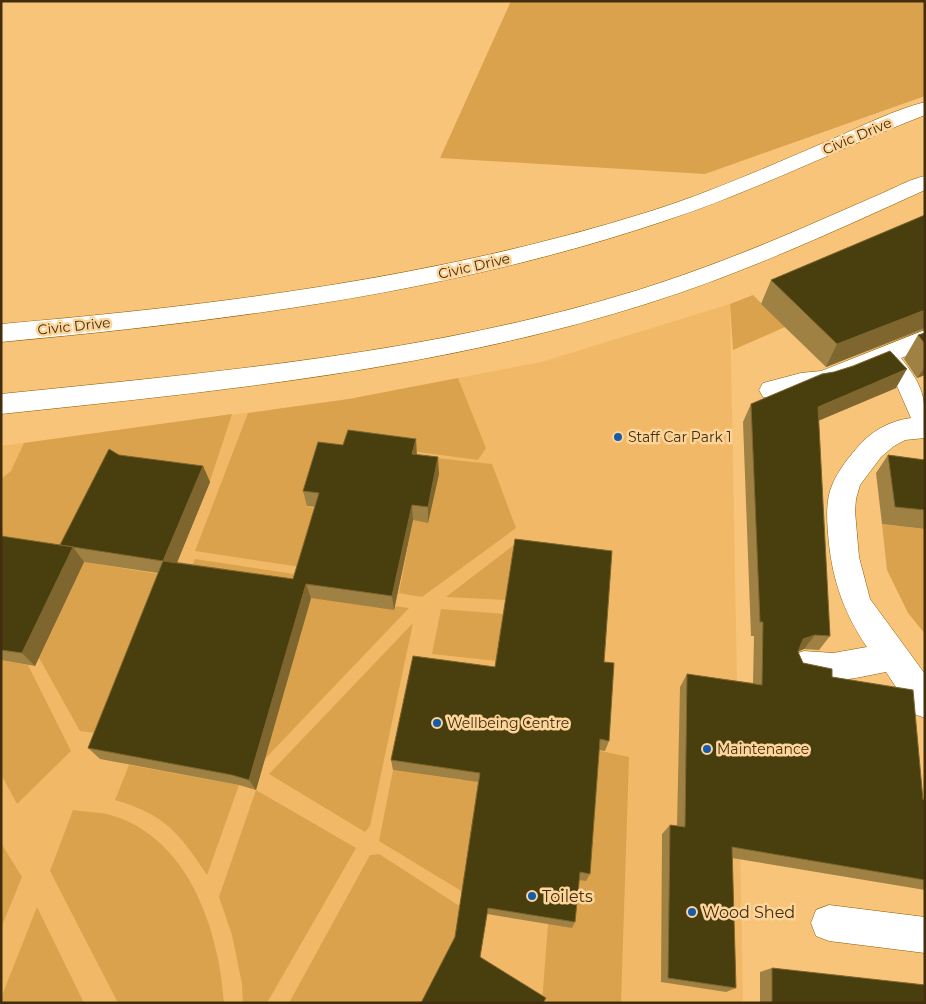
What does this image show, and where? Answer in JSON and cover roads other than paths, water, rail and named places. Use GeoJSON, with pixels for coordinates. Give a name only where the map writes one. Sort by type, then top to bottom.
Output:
{"type":"FeatureCollection","features":[{"type":"Feature","properties":{"kind":"main road","name":"Civic Drive"},"geometry":{"type":"LineString","coordinates":[[1,333],[221,312],[376,288],[456,271],[573,242],[656,217],[768,174],[925,108]]}},
{"type":"Feature","properties":{"kind":"main road"},"geometry":{"type":"LineString","coordinates":[[1,404],[318,369],[444,347],[547,324],[640,298],[732,268],[802,239],[925,182]]}},
{"type":"Feature","properties":{"kind":"main road"},"geometry":{"type":"LineString","coordinates":[[772,390],[801,382],[824,380],[925,339]]}},
{"type":"Feature","properties":{"kind":"main road"},"geometry":{"type":"LineString","coordinates":[[886,356],[907,381],[925,421]]}},
{"type":"Feature","properties":{"kind":"main road"},"geometry":{"type":"LineString","coordinates":[[925,428],[914,427],[898,431],[877,442],[851,474],[842,498],[843,538],[849,581],[860,610],[894,656],[925,703]]}},
{"type":"Feature","properties":{"kind":"main road"},"geometry":{"type":"LineString","coordinates":[[804,665],[833,668],[894,656]]}},
{"type":"Feature","properties":{"kind":"main road"},"geometry":{"type":"LineString","coordinates":[[829,923],[925,935]]}},
{"type":"Feature","properties":{"kind":"place","name":"Staff Car Park 1"},"geometry":{"type":"Point","coordinates":[618,437]}},
{"type":"Feature","properties":{"kind":"place","name":"Wellbeing Centre"},"geometry":{"type":"Point","coordinates":[437,723]}},
{"type":"Feature","properties":{"kind":"place","name":"Maintenance"},"geometry":{"type":"Point","coordinates":[707,749]}},
{"type":"Feature","properties":{"kind":"place","name":"Toilets"},"geometry":{"type":"Point","coordinates":[532,896]}},
{"type":"Feature","properties":{"kind":"place","name":"Wood Shed"},"geometry":{"type":"Point","coordinates":[692,912]}}]}
